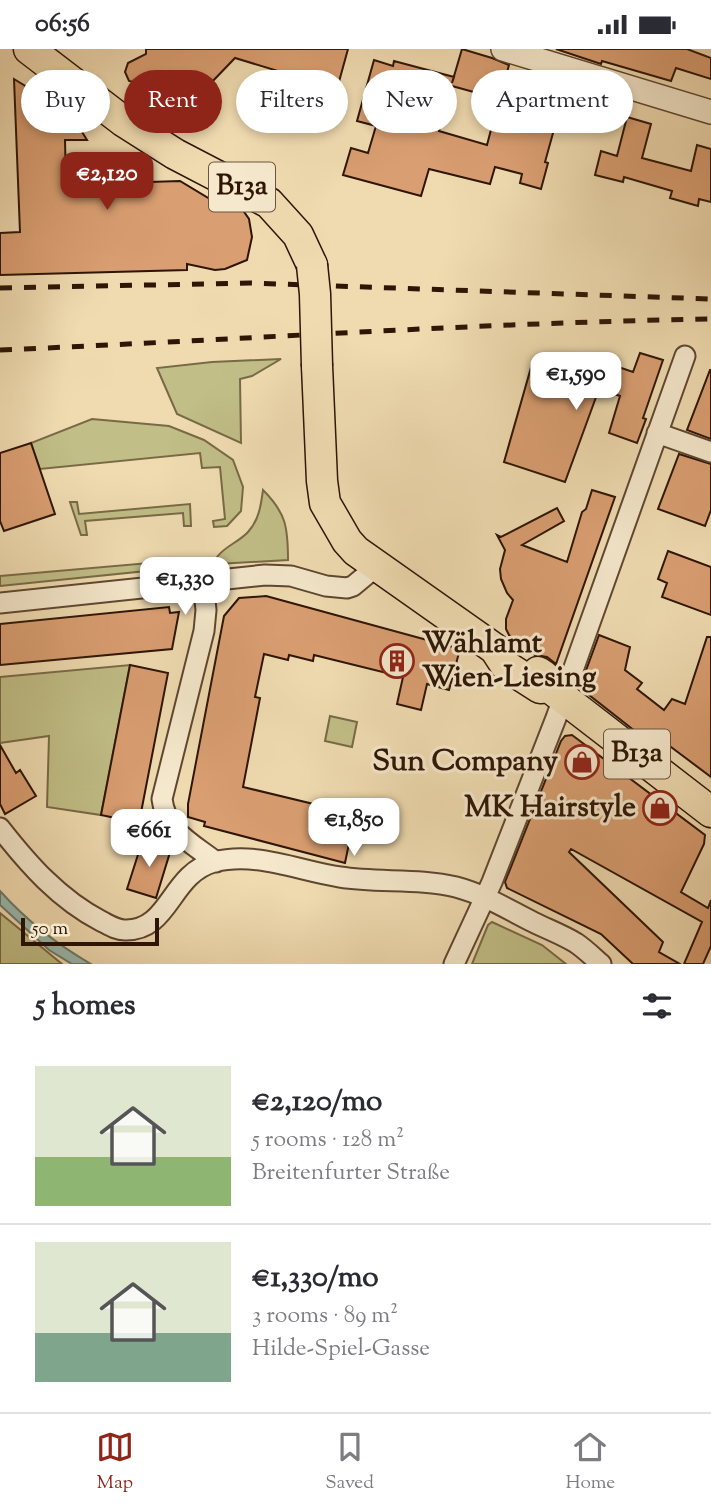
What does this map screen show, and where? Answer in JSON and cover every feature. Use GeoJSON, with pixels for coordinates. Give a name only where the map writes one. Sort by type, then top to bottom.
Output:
{"type":"FeatureCollection","features":[{"type":"Feature","properties":{"kind":"main road","name":"B13a"},"geometry":{"type":"LineString","coordinates":[[29,49],[123,121],[175,154],[269,203],[298,235],[312,265],[322,465],[336,485],[377,566],[495,649],[506,666],[540,688],[556,691],[711,812]]}},
{"type":"Feature","properties":{"kind":"street"},"geometry":{"type":"LineString","coordinates":[[503,49],[711,111]]}},
{"type":"Feature","properties":{"kind":"street"},"geometry":{"type":"LineString","coordinates":[[456,960],[484,898],[551,731],[556,691],[685,356]]}},
{"type":"Feature","properties":{"kind":"street"},"geometry":{"type":"LineString","coordinates":[[657,433],[711,452]]}},
{"type":"Feature","properties":{"kind":"street"},"geometry":{"type":"LineString","coordinates":[[0,603],[278,575],[346,588],[353,586],[377,566]]}},
{"type":"Feature","properties":{"kind":"street"},"geometry":{"type":"LineString","coordinates":[[204,582],[204,631],[162,799],[167,821],[174,830],[216,862]]}},
{"type":"Feature","properties":{"kind":"street"},"geometry":{"type":"LineString","coordinates":[[0,828],[57,892],[86,913],[117,929],[140,928],[154,921],[187,877],[216,862],[247,860],[293,865],[339,877],[456,887],[576,943],[601,964]]}},
{"type":"Feature","properties":{"kind":"shaded area"},"geometry":{"type":"Polygon","coordinates":[[[281,359],[252,376],[240,379],[241,443],[177,414],[157,368],[212,362],[281,359]]]}},
{"type":"Feature","properties":{"kind":"shaded area"},"geometry":{"type":"Polygon","coordinates":[[[92,419],[169,426],[204,440],[233,460],[243,487],[241,511],[227,526],[214,527],[213,521],[225,519],[220,467],[202,468],[200,453],[40,469],[31,443],[92,419]]]}},
{"type":"Feature","properties":{"kind":"shaded area"},"geometry":{"type":"Polygon","coordinates":[[[263,490],[277,506],[284,521],[288,560],[217,564],[220,553],[252,527],[259,512],[263,490]]]}},
{"type":"Feature","properties":{"kind":"shaded area"},"geometry":{"type":"Polygon","coordinates":[[[70,502],[77,502],[79,514],[190,504],[191,526],[184,526],[183,513],[85,521],[87,535],[81,535],[70,502]]]}},
{"type":"Feature","properties":{"kind":"shaded area"},"geometry":{"type":"Polygon","coordinates":[[[195,559],[195,566],[0,586],[0,576],[195,559]]]}},
{"type":"Feature","properties":{"kind":"shaded area"},"geometry":{"type":"Polygon","coordinates":[[[130,665],[101,815],[47,807],[49,736],[0,743],[0,677],[130,665]]]}},
{"type":"Feature","properties":{"kind":"shaded area"},"geometry":{"type":"Polygon","coordinates":[[[330,716],[357,722],[352,747],[325,741],[330,716]]]}},
{"type":"Feature","properties":{"kind":"shaded area"},"geometry":{"type":"Polygon","coordinates":[[[0,913],[62,964],[0,964],[0,913]]]}},
{"type":"Feature","properties":{"kind":"shaded area"},"geometry":{"type":"Polygon","coordinates":[[[492,922],[542,945],[566,964],[472,964],[488,925],[492,922]]]}},
{"type":"Feature","properties":{"kind":"water"},"geometry":{"type":"Polygon","coordinates":[[[0,891],[42,931],[91,964],[72,964],[49,950],[0,905],[0,891]]]}},
{"type":"Feature","properties":{"kind":"building"},"geometry":{"type":"Polygon","coordinates":[[[146,49],[348,49],[342,70],[274,70],[235,58],[222,72],[126,70],[128,63],[146,54],[146,49]]]}},
{"type":"Feature","properties":{"kind":"building"},"geometry":{"type":"Polygon","coordinates":[[[462,49],[509,65],[508,70],[471,70],[471,91],[457,87],[456,70],[462,49]]]}},
{"type":"Feature","properties":{"kind":"building"},"geometry":{"type":"Polygon","coordinates":[[[556,49],[687,49],[711,58],[711,79],[676,68],[671,81],[602,61],[601,64],[556,49]]]}},
{"type":"Feature","properties":{"kind":"building"},"geometry":{"type":"Polygon","coordinates":[[[374,60],[393,66],[394,61],[428,70],[371,70],[374,60]]]}},
{"type":"Feature","properties":{"kind":"building"},"geometry":{"type":"Polygon","coordinates":[[[14,79],[21,83],[21,133],[83,133],[87,140],[65,140],[66,183],[127,182],[127,179],[139,178],[149,178],[149,182],[180,181],[210,199],[225,200],[242,209],[249,219],[252,237],[247,260],[225,269],[215,270],[187,264],[187,270],[0,275],[0,233],[20,232],[14,79]]]}},
{"type":"Feature","properties":{"kind":"building"},"geometry":{"type":"Polygon","coordinates":[[[362,103],[362,122],[357,121],[362,103]]]}},
{"type":"Feature","properties":{"kind":"building"},"geometry":{"type":"Polygon","coordinates":[[[633,119],[651,124],[642,158],[691,171],[697,145],[711,149],[711,202],[699,199],[698,206],[670,198],[672,191],[624,177],[623,182],[595,175],[601,151],[617,156],[623,133],[633,133],[633,119]]]}},
{"type":"Feature","properties":{"kind":"building"},"geometry":{"type":"Polygon","coordinates":[[[374,133],[446,133],[487,145],[490,133],[553,133],[541,189],[520,183],[522,174],[495,167],[490,184],[429,169],[421,196],[343,175],[351,148],[368,153],[374,133]]]}},
{"type":"Feature","properties":{"kind":"building"},"geometry":{"type":"Polygon","coordinates":[[[640,353],[663,360],[637,443],[609,433],[620,396],[599,389],[565,482],[504,462],[532,364],[585,380],[592,358],[633,372],[640,353]]]}},
{"type":"Feature","properties":{"kind":"building"},"geometry":{"type":"Polygon","coordinates":[[[711,370],[711,439],[687,430],[711,370]]]}},
{"type":"Feature","properties":{"kind":"building"},"geometry":{"type":"Polygon","coordinates":[[[31,443],[55,514],[4,531],[0,521],[0,453],[31,443]]]}},
{"type":"Feature","properties":{"kind":"building"},"geometry":{"type":"Polygon","coordinates":[[[679,454],[711,464],[711,510],[705,526],[658,509],[679,454]]]}},
{"type":"Feature","properties":{"kind":"building"},"geometry":{"type":"Polygon","coordinates":[[[592,490],[615,497],[556,664],[547,657],[535,655],[509,635],[506,629],[506,619],[513,600],[501,579],[500,569],[505,550],[497,535],[501,537],[557,508],[564,521],[522,545],[567,562],[582,512],[586,509],[592,490]]]}},
{"type":"Feature","properties":{"kind":"building"},"geometry":{"type":"Polygon","coordinates":[[[668,551],[711,567],[711,615],[662,597],[667,583],[658,579],[668,551]]]}},
{"type":"Feature","properties":{"kind":"building"},"geometry":{"type":"Polygon","coordinates":[[[266,596],[460,649],[449,690],[427,684],[421,710],[397,704],[403,677],[314,655],[313,661],[289,655],[288,660],[264,654],[255,697],[260,698],[243,787],[355,814],[345,863],[204,826],[205,822],[188,817],[188,804],[224,616],[239,598],[266,596]]]}},
{"type":"Feature","properties":{"kind":"building"},"geometry":{"type":"Polygon","coordinates":[[[169,607],[170,613],[179,612],[172,649],[0,665],[0,624],[169,607]]]}},
{"type":"Feature","properties":{"kind":"building"},"geometry":{"type":"Polygon","coordinates":[[[599,635],[630,647],[625,670],[642,683],[637,689],[664,710],[672,699],[685,704],[707,637],[711,637],[711,777],[667,744],[654,746],[584,691],[581,684],[599,635]]]}},
{"type":"Feature","properties":{"kind":"building"},"geometry":{"type":"Polygon","coordinates":[[[130,665],[168,673],[139,823],[101,815],[130,665]]]}},
{"type":"Feature","properties":{"kind":"building"},"geometry":{"type":"Polygon","coordinates":[[[572,735],[705,835],[704,844],[681,892],[708,908],[711,900],[711,946],[703,964],[684,964],[702,922],[571,849],[569,852],[663,942],[659,952],[680,964],[633,964],[601,934],[507,888],[505,882],[561,741],[565,736],[572,735]]]}},
{"type":"Feature","properties":{"kind":"building"},"geometry":{"type":"Polygon","coordinates":[[[0,745],[16,773],[20,770],[36,796],[5,814],[0,804],[0,745]]]}},
{"type":"Feature","properties":{"kind":"building"},"geometry":{"type":"Polygon","coordinates":[[[143,839],[171,849],[156,898],[127,889],[143,839]]]}},
{"type":"Feature","properties":{"kind":"railway"},"geometry":{"type":"LineString","coordinates":[[0,288],[250,283],[711,299]]}},
{"type":"Feature","properties":{"kind":"railway"},"geometry":{"type":"LineString","coordinates":[[0,350],[444,328],[711,319]]}},
{"type":"Feature","properties":{"kind":"place","name":"Wählamt Wien-Liesing"},"geometry":{"type":"Point","coordinates":[397,661]}},
{"type":"Feature","properties":{"kind":"place","name":"Sun Company"},"geometry":{"type":"Point","coordinates":[582,762]}},
{"type":"Feature","properties":{"kind":"place","name":"MK Hairstyle"},"geometry":{"type":"Point","coordinates":[660,808]}}]}
